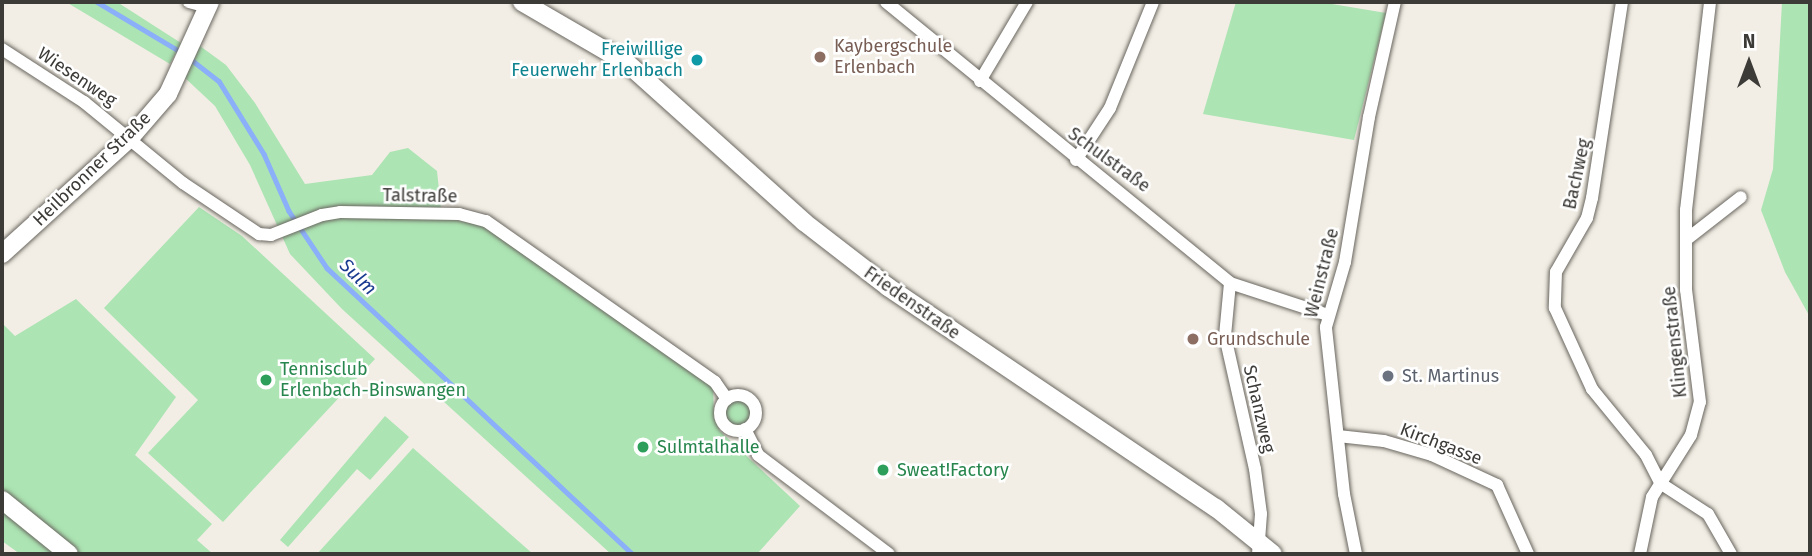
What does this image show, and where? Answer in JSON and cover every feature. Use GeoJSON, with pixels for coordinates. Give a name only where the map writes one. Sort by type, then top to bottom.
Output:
{"type":"FeatureCollection","features":[{"type":"Feature","properties":{"kind":"street"},"geometry":{"type":"LineString","coordinates":[[189,2],[209,4]]}},
{"type":"Feature","properties":{"kind":"street","name":"Friedenstraße"},"geometry":{"type":"LineString","coordinates":[[522,2],[570,27],[627,63],[860,266],[1216,509],[1257,549],[1273,554]]}},
{"type":"Feature","properties":{"kind":"street","name":"Schulstraße"},"geometry":{"type":"LineString","coordinates":[[886,2],[1076,160],[1143,207],[1230,283],[1328,315]]}},
{"type":"Feature","properties":{"kind":"street"},"geometry":{"type":"LineString","coordinates":[[980,81],[1027,2]]}},
{"type":"Feature","properties":{"kind":"street"},"geometry":{"type":"LineString","coordinates":[[1076,160],[1110,108],[1153,2]]}},
{"type":"Feature","properties":{"kind":"street","name":"Weinstraße"},"geometry":{"type":"LineString","coordinates":[[1356,554],[1326,345],[1328,315],[1345,262],[1369,117],[1395,2]]}},
{"type":"Feature","properties":{"kind":"street","name":"Bachweg"},"geometry":{"type":"LineString","coordinates":[[1622,2],[1592,198],[1587,218],[1556,272],[1555,308],[1592,389],[1646,455],[1660,483]]}},
{"type":"Feature","properties":{"kind":"street","name":"Klingenstraße"},"geometry":{"type":"LineString","coordinates":[[1640,554],[1647,512],[1660,483],[1691,435],[1700,402],[1686,290],[1686,192],[1710,2]]}},
{"type":"Feature","properties":{"kind":"street","name":"Heilbronner Straße"},"geometry":{"type":"LineString","coordinates":[[2,254],[131,137],[182,71],[209,4]]}},
{"type":"Feature","properties":{"kind":"street","name":"Wiesenweg"},"geometry":{"type":"LineString","coordinates":[[2,49],[131,137]]}},
{"type":"Feature","properties":{"kind":"street","name":"Talstraße"},"geometry":{"type":"LineString","coordinates":[[131,137],[183,183],[245,228],[271,235],[322,215],[459,214],[485,221],[715,382],[727,399],[741,395],[755,407],[754,419],[745,429]]}},
{"type":"Feature","properties":{"kind":"street"},"geometry":{"type":"LineString","coordinates":[[1688,239],[1741,197]]}},
{"type":"Feature","properties":{"kind":"street","name":"Schanzweg"},"geometry":{"type":"LineString","coordinates":[[1230,283],[1225,336],[1255,470],[1261,514],[1257,549]]}},
{"type":"Feature","properties":{"kind":"street"},"geometry":{"type":"LineString","coordinates":[[727,399],[721,419],[733,430],[745,429],[758,455],[889,554]]}},
{"type":"Feature","properties":{"kind":"street","name":"Kirchgasse"},"geometry":{"type":"LineString","coordinates":[[1338,436],[1384,441],[1432,455],[1497,485],[1528,554]]}},
{"type":"Feature","properties":{"kind":"street"},"geometry":{"type":"LineString","coordinates":[[1660,483],[1701,507],[1731,554]]}},
{"type":"Feature","properties":{"kind":"street"},"geometry":{"type":"LineString","coordinates":[[2,500],[69,554]]}},
{"type":"Feature","properties":{"kind":"green space"},"geometry":{"type":"Polygon","coordinates":[[[66,2],[117,2],[181,43],[170,64],[66,2]]]}},
{"type":"Feature","properties":{"kind":"green space"},"geometry":{"type":"Polygon","coordinates":[[[1236,2],[1320,2],[1386,13],[1354,140],[1203,114],[1236,2]]]}},
{"type":"Feature","properties":{"kind":"green space"},"geometry":{"type":"Polygon","coordinates":[[[1782,2],[1810,2],[1810,317],[1785,272],[1761,210],[1773,169],[1782,2]]]}},
{"type":"Feature","properties":{"kind":"green space"},"geometry":{"type":"Polygon","coordinates":[[[200,46],[226,65],[255,103],[305,184],[372,175],[390,152],[408,148],[437,171],[442,218],[483,225],[713,384],[714,418],[720,431],[800,506],[757,554],[611,554],[342,309],[290,254],[250,165],[215,106],[184,77],[200,46]]]}},
{"type":"Feature","properties":{"kind":"green space","name":"Tennisclub Erlenbach-Binswangen"},"geometry":{"type":"Polygon","coordinates":[[[199,207],[242,236],[375,359],[223,522],[148,453],[198,400],[104,308],[199,207]]]}},
{"type":"Feature","properties":{"kind":"green space"},"geometry":{"type":"Polygon","coordinates":[[[76,299],[176,397],[135,455],[212,524],[197,540],[213,554],[20,554],[2,541],[2,323],[15,336],[76,299]]]}},
{"type":"Feature","properties":{"kind":"green space"},"geometry":{"type":"Polygon","coordinates":[[[738,398],[749,402],[753,413],[749,424],[738,428],[727,424],[723,413],[727,402],[738,398]]]}},
{"type":"Feature","properties":{"kind":"green space"},"geometry":{"type":"Polygon","coordinates":[[[385,416],[409,437],[370,480],[357,469],[288,547],[280,540],[385,416]]]}},
{"type":"Feature","properties":{"kind":"green space"},"geometry":{"type":"Polygon","coordinates":[[[413,448],[533,554],[317,554],[413,448]]]}},
{"type":"Feature","properties":{"kind":"waterway","name":"Sulm"},"geometry":{"type":"LineString","coordinates":[[97,2],[181,52]]}},
{"type":"Feature","properties":{"kind":"waterway","name":"Sulm"},"geometry":{"type":"LineString","coordinates":[[188,57],[219,81],[264,154],[289,211],[327,268],[633,554]]}},
{"type":"Feature","properties":{"kind":"place","name":"Kaybergschule Erlenbach"},"geometry":{"type":"Point","coordinates":[820,57]}},
{"type":"Feature","properties":{"kind":"place","name":"Freiwillige Feuerwehr Erlenbach"},"geometry":{"type":"Point","coordinates":[697,60]}},
{"type":"Feature","properties":{"kind":"place","name":"Grundschule"},"geometry":{"type":"Point","coordinates":[1193,339]}},
{"type":"Feature","properties":{"kind":"place","name":"St. Martinus"},"geometry":{"type":"Point","coordinates":[1388,376]}},
{"type":"Feature","properties":{"kind":"place","name":"Tennisclub Erlenbach-Binswangen"},"geometry":{"type":"Point","coordinates":[266,380]}},
{"type":"Feature","properties":{"kind":"place","name":"Sulmtalhalle"},"geometry":{"type":"Point","coordinates":[643,447]}},
{"type":"Feature","properties":{"kind":"place","name":"Sweat!Factory"},"geometry":{"type":"Point","coordinates":[883,470]}}]}
